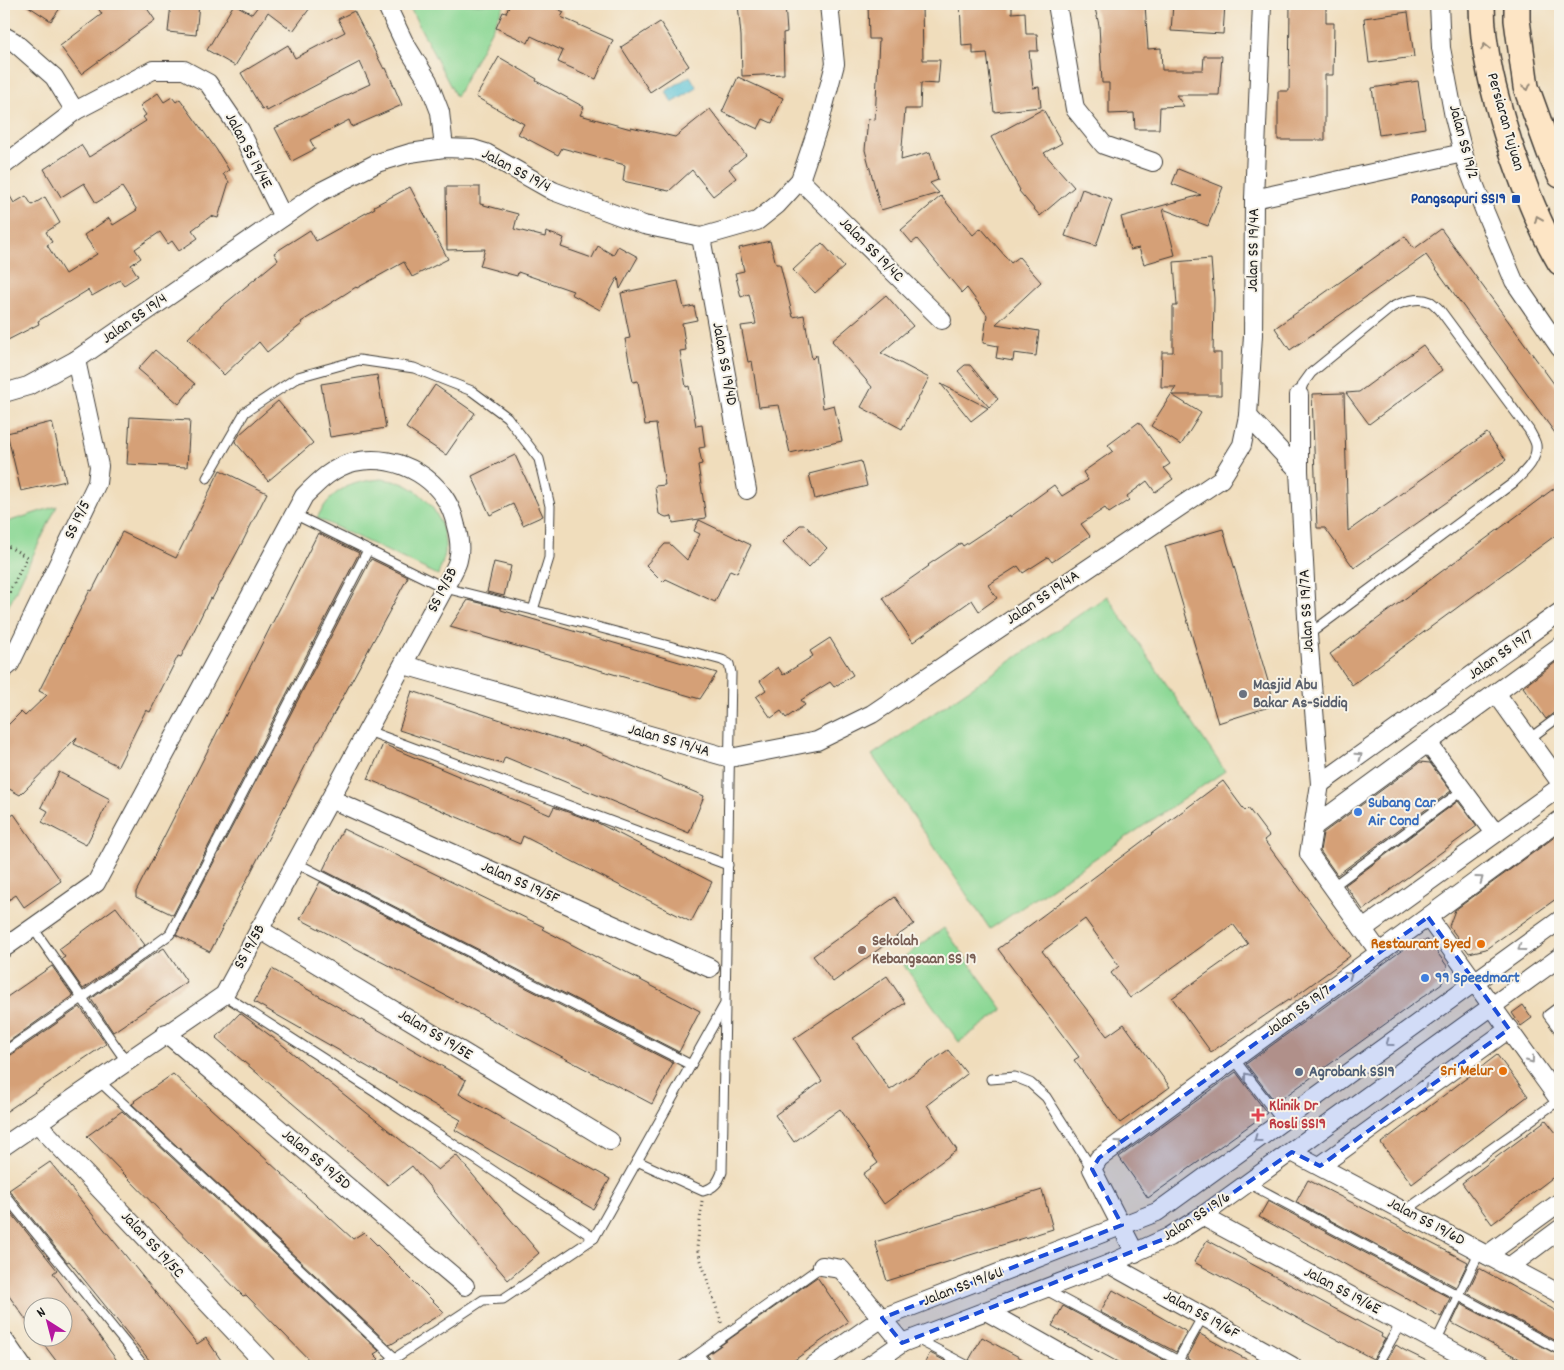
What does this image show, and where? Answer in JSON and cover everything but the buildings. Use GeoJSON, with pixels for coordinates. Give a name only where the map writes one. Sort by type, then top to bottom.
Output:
{"type":"FeatureCollection","features":[{"type":"Feature","properties":{"kind":"main road","name":"Persiaran Tujuan"},"geometry":{"type":"LineString","coordinates":[[1482,4],[1482,28],[1494,96],[1521,178],[1560,262]]}},
{"type":"Feature","properties":{"kind":"main road","name":"Persiaran Tujuan"},"geometry":{"type":"LineString","coordinates":[[1517,4],[1517,20],[1526,87],[1555,150],[1560,174]]}},
{"type":"Feature","properties":{"kind":"street"},"geometry":{"type":"LineString","coordinates":[[386,4],[404,42],[428,81],[440,112],[444,148]]}},
{"type":"Feature","properties":{"kind":"street","name":"Jalan SS 19/4"},"geometry":{"type":"LineString","coordinates":[[4,394],[28,386],[76,360],[318,193],[377,164],[410,154],[444,148],[473,149],[486,153],[553,191],[644,225],[701,237],[757,221],[777,205],[800,180],[820,121],[835,64],[829,4]]}},
{"type":"Feature","properties":{"kind":"street"},"geometry":{"type":"LineString","coordinates":[[1057,4],[1075,109],[1104,145],[1154,162]]}},
{"type":"Feature","properties":{"kind":"street","name":"Jalan SS 19/4A"},"geometry":{"type":"LineString","coordinates":[[404,665],[730,758],[817,742],[872,714],[1221,479],[1242,445],[1248,416],[1253,335],[1254,199],[1262,4]]}},
{"type":"Feature","properties":{"kind":"street","name":"Jalan SS 19/2"},"geometry":{"type":"LineString","coordinates":[[1439,4],[1441,48],[1463,153],[1514,281],[1560,348]]}},
{"type":"Feature","properties":{"kind":"street"},"geometry":{"type":"LineString","coordinates":[[4,36],[13,41],[54,77],[75,111]]}},
{"type":"Feature","properties":{"kind":"street","name":"Jalan SS 19/4E"},"geometry":{"type":"LineString","coordinates":[[4,165],[75,111],[153,70],[184,70],[208,83],[240,130],[282,217]]}},
{"type":"Feature","properties":{"kind":"street"},"geometry":{"type":"LineString","coordinates":[[1254,199],[1463,153]]}},
{"type":"Feature","properties":{"kind":"street","name":"Jalan SS 19/4C"},"geometry":{"type":"LineString","coordinates":[[800,180],[942,320]]}},
{"type":"Feature","properties":{"kind":"street","name":"Jalan SS 19/4D"},"geometry":{"type":"LineString","coordinates":[[701,237],[747,490]]}},
{"type":"Feature","properties":{"kind":"street","name":"SS 19/5"},"geometry":{"type":"LineString","coordinates":[[4,669],[10,664],[96,483],[99,466],[76,360]]}},
{"type":"Feature","properties":{"kind":"street","name":"Jalan SS 19/7A"},"geometry":{"type":"LineString","coordinates":[[1299,395],[1300,471],[1308,634],[1320,784],[1309,854],[1379,952]]}},
{"type":"Feature","properties":{"kind":"street"},"geometry":{"type":"LineString","coordinates":[[1248,416],[1300,471]]}},
{"type":"Feature","properties":{"kind":"street","name":"SS 19/5B"},"geometry":{"type":"LineString","coordinates":[[4,948],[96,883],[304,496],[322,477],[338,468],[354,462],[375,460],[396,463],[417,471],[434,484],[445,498],[455,517],[459,540],[458,559],[445,588],[404,665],[224,995],[4,1146]]}},
{"type":"Feature","properties":{"kind":"street","name":"Jalan SS 19/7"},"geometry":{"type":"LineString","coordinates":[[1320,784],[1560,612]]}},
{"type":"Feature","properties":{"kind":"street","name":"Jalan SS 19/7"},"geometry":{"type":"LineString","coordinates":[[1313,827],[1560,646]]}},
{"type":"Feature","properties":{"kind":"street"},"geometry":{"type":"LineString","coordinates":[[1496,694],[1560,782]]}},
{"type":"Feature","properties":{"kind":"street"},"geometry":{"type":"LineString","coordinates":[[1428,743],[1495,834]]}},
{"type":"Feature","properties":{"kind":"street"},"geometry":{"type":"LineString","coordinates":[[1362,929],[1560,787]]}},
{"type":"Feature","properties":{"kind":"street","name":"Jalan SS 19/5F"},"geometry":{"type":"LineString","coordinates":[[331,798],[710,968]]}},
{"type":"Feature","properties":{"kind":"street","name":"Jalan SS 19/7"},"geometry":{"type":"LineString","coordinates":[[1092,1169],[1099,1158],[1560,820]]}},
{"type":"Feature","properties":{"kind":"street"},"geometry":{"type":"LineString","coordinates":[[1428,917],[1560,1100]]}},
{"type":"Feature","properties":{"kind":"street"},"geometry":{"type":"LineString","coordinates":[[1122,1225],[1156,1212],[1560,920]]}},
{"type":"Feature","properties":{"kind":"street","name":"Jalan SS 19/5E"},"geometry":{"type":"LineString","coordinates":[[259,930],[610,1141]]}},
{"type":"Feature","properties":{"kind":"street","name":"Jalan SS 19/6"},"geometry":{"type":"LineString","coordinates":[[870,1366],[908,1341],[1109,1264],[1169,1237],[1292,1152],[1560,957]]}},
{"type":"Feature","properties":{"kind":"street"},"geometry":{"type":"LineString","coordinates":[[1320,1166],[1509,1029]]}},
{"type":"Feature","properties":{"kind":"street","name":"Jalan SS 19/5D"},"geometry":{"type":"LineString","coordinates":[[166,1033],[465,1286]]}},
{"type":"Feature","properties":{"kind":"street","name":"Jalan SS 19/5C"},"geometry":{"type":"LineString","coordinates":[[37,1123],[266,1366]]}},
{"type":"Feature","properties":{"kind":"street","name":"Jalan SS 19/6D"},"geometry":{"type":"LineString","coordinates":[[1292,1152],[1560,1294]]}},
{"type":"Feature","properties":{"kind":"street"},"geometry":{"type":"LineString","coordinates":[[1092,1169],[1135,1253]]}},
{"type":"Feature","properties":{"kind":"street"},"geometry":{"type":"LineString","coordinates":[[1484,1253],[1560,1202]]}},
{"type":"Feature","properties":{"kind":"street","name":"Jalan SS 19/6E"},"geometry":{"type":"LineString","coordinates":[[1202,1216],[1481,1366]]}},
{"type":"Feature","properties":{"kind":"street","name":"Jalan SS 19/6U"},"geometry":{"type":"LineString","coordinates":[[813,1366],[882,1318],[1122,1225]]}},
{"type":"Feature","properties":{"kind":"street"},"geometry":{"type":"LineString","coordinates":[[1509,1267],[1560,1230]]}},
{"type":"Feature","properties":{"kind":"street","name":"Jalan SS 19/6F"},"geometry":{"type":"LineString","coordinates":[[1109,1264],[1292,1366]]}},
{"type":"Feature","properties":{"kind":"street"},"geometry":{"type":"LineString","coordinates":[[822,1266],[841,1269],[882,1318],[908,1341]]}},
{"type":"Feature","properties":{"kind":"street"},"geometry":{"type":"LineString","coordinates":[[986,1312],[1083,1366]]}},
{"type":"Feature","properties":{"kind":"street"},"geometry":{"type":"LineString","coordinates":[[4,1340],[22,1366]]}},
{"type":"Feature","properties":{"kind":"lane"},"geometry":{"type":"LineString","coordinates":[[1299,395],[1310,373],[1392,307],[1405,301],[1422,300],[1431,302],[1440,310],[1529,430],[1536,444],[1535,458],[1526,470],[1512,483],[1308,634]]}},
{"type":"Feature","properties":{"kind":"lane"},"geometry":{"type":"LineString","coordinates":[[207,478],[245,412],[298,377],[359,360],[414,368],[472,391],[507,417],[538,459],[550,506],[549,558],[533,610]]}},
{"type":"Feature","properties":{"kind":"lane"},"geometry":{"type":"LineString","coordinates":[[294,514],[445,588],[722,660],[730,664],[722,1172],[716,1184],[710,1189],[703,1191],[636,1161]]}},
{"type":"Feature","properties":{"kind":"lane"},"geometry":{"type":"LineString","coordinates":[[4,1052],[170,934],[368,550]]}},
{"type":"Feature","properties":{"kind":"lane"},"geometry":{"type":"LineString","coordinates":[[1529,739],[1560,716]]}},
{"type":"Feature","properties":{"kind":"lane"},"geometry":{"type":"LineString","coordinates":[[368,731],[728,865]]}},
{"type":"Feature","properties":{"kind":"lane"},"geometry":{"type":"LineString","coordinates":[[1332,887],[1463,790]]}},
{"type":"Feature","properties":{"kind":"lane"},"geometry":{"type":"LineString","coordinates":[[296,863],[691,1066]]}},
{"type":"Feature","properties":{"kind":"lane"},"geometry":{"type":"LineString","coordinates":[[33,928],[126,1061]]}},
{"type":"Feature","properties":{"kind":"lane"},"geometry":{"type":"LineString","coordinates":[[224,995],[594,1238]]}},
{"type":"Feature","properties":{"kind":"lane"},"geometry":{"type":"LineString","coordinates":[[383,1366],[483,1300],[503,1299],[594,1238],[726,1004]]}},
{"type":"Feature","properties":{"kind":"lane"},"geometry":{"type":"LineString","coordinates":[[1560,1006],[1548,1015],[1560,1031]]}},
{"type":"Feature","properties":{"kind":"lane"},"geometry":{"type":"LineString","coordinates":[[1234,1059],[1282,1121]]}},
{"type":"Feature","properties":{"kind":"lane"},"geometry":{"type":"LineString","coordinates":[[990,1079],[1015,1077],[1030,1083],[1046,1096],[1092,1169]]}},
{"type":"Feature","properties":{"kind":"lane"},"geometry":{"type":"LineString","coordinates":[[98,1080],[395,1358]]}},
{"type":"Feature","properties":{"kind":"lane"},"geometry":{"type":"LineString","coordinates":[[1405,1211],[1560,1100]]}},
{"type":"Feature","properties":{"kind":"lane"},"geometry":{"type":"LineString","coordinates":[[1248,1183],[1560,1350]]}},
{"type":"Feature","properties":{"kind":"lane"},"geometry":{"type":"LineString","coordinates":[[4,1194],[144,1366]]}},
{"type":"Feature","properties":{"kind":"lane"},"geometry":{"type":"LineString","coordinates":[[1436,1342],[1459,1295],[1484,1253]]}},
{"type":"Feature","properties":{"kind":"lane"},"geometry":{"type":"LineString","coordinates":[[682,1366],[822,1266]]}},
{"type":"Feature","properties":{"kind":"lane"},"geometry":{"type":"LineString","coordinates":[[1044,1289],[1177,1364],[1188,1366]]}},
{"type":"Feature","properties":{"kind":"lane"},"geometry":{"type":"LineString","coordinates":[[1177,1364],[1203,1316]]}},
{"type":"Feature","properties":{"kind":"lane"},"geometry":{"type":"LineString","coordinates":[[1379,1361],[1401,1323]]}},
{"type":"Feature","properties":{"kind":"lane"},"geometry":{"type":"LineString","coordinates":[[908,1341],[968,1366]]}},
{"type":"Feature","properties":{"kind":"lane"},"geometry":{"type":"LineString","coordinates":[[699,1354],[708,1366]]}},
{"type":"Feature","properties":{"kind":"path"},"geometry":{"type":"LineString","coordinates":[[4,544],[27,557],[4,603]]}},
{"type":"Feature","properties":{"kind":"path"},"geometry":{"type":"LineString","coordinates":[[703,1191],[697,1248],[726,1335]]}},
{"type":"Feature","properties":{"kind":"highlighted area"},"geometry":{"type":"Polygon","coordinates":[[[1428,917],[1509,1029],[1320,1166],[1292,1152],[1169,1237],[902,1343],[882,1318],[1122,1225],[1092,1169],[1099,1158],[1428,917]]]}},
{"type":"Feature","properties":{"kind":"green space"},"geometry":{"type":"Polygon","coordinates":[[[408,4],[505,4],[456,97],[408,4]]]}},
{"type":"Feature","properties":{"kind":"green space"},"geometry":{"type":"Polygon","coordinates":[[[381,479],[401,483],[413,489],[429,503],[435,512],[440,521],[445,542],[445,553],[438,575],[317,518],[329,500],[343,489],[360,482],[381,479]]]}},
{"type":"Feature","properties":{"kind":"green space"},"geometry":{"type":"Polygon","coordinates":[[[57,506],[4,615],[4,523],[57,506]]]}},
{"type":"Feature","properties":{"kind":"green space"},"geometry":{"type":"Polygon","coordinates":[[[1107,596],[1225,771],[990,929],[872,755],[1107,596]]]}},
{"type":"Feature","properties":{"kind":"green space"},"geometry":{"type":"Polygon","coordinates":[[[944,928],[1003,1010],[959,1042],[900,960],[944,928]]]}},
{"type":"Feature","properties":{"kind":"water"},"geometry":{"type":"Polygon","coordinates":[[[690,76],[697,88],[672,103],[666,91],[690,76]]]}},
{"type":"Feature","properties":{"kind":"place","name":"Pangsapuri SS19"},"geometry":{"type":"Point","coordinates":[1516,199]}},
{"type":"Feature","properties":{"kind":"place","name":"Masjid Abu Bakar As-Siddiq"},"geometry":{"type":"Point","coordinates":[1243,694]}},
{"type":"Feature","properties":{"kind":"place","name":"Subang Car Air Cond"},"geometry":{"type":"Point","coordinates":[1358,812]}},
{"type":"Feature","properties":{"kind":"place","name":"Restaurant Syed"},"geometry":{"type":"Point","coordinates":[1481,944]}},
{"type":"Feature","properties":{"kind":"place","name":"Sekolah Kebangsaan SS 19"},"geometry":{"type":"Point","coordinates":[862,950]}},
{"type":"Feature","properties":{"kind":"place","name":"99 Speedmart"},"geometry":{"type":"Point","coordinates":[1425,978]}},
{"type":"Feature","properties":{"kind":"place","name":"Sri Melur"},"geometry":{"type":"Point","coordinates":[1503,1071]}},
{"type":"Feature","properties":{"kind":"place","name":"Agrobank SS19"},"geometry":{"type":"Point","coordinates":[1299,1072]}},
{"type":"Feature","properties":{"kind":"place","name":"Klinik Dr Rosli SS19"},"geometry":{"type":"Point","coordinates":[1258,1115]}}]}
